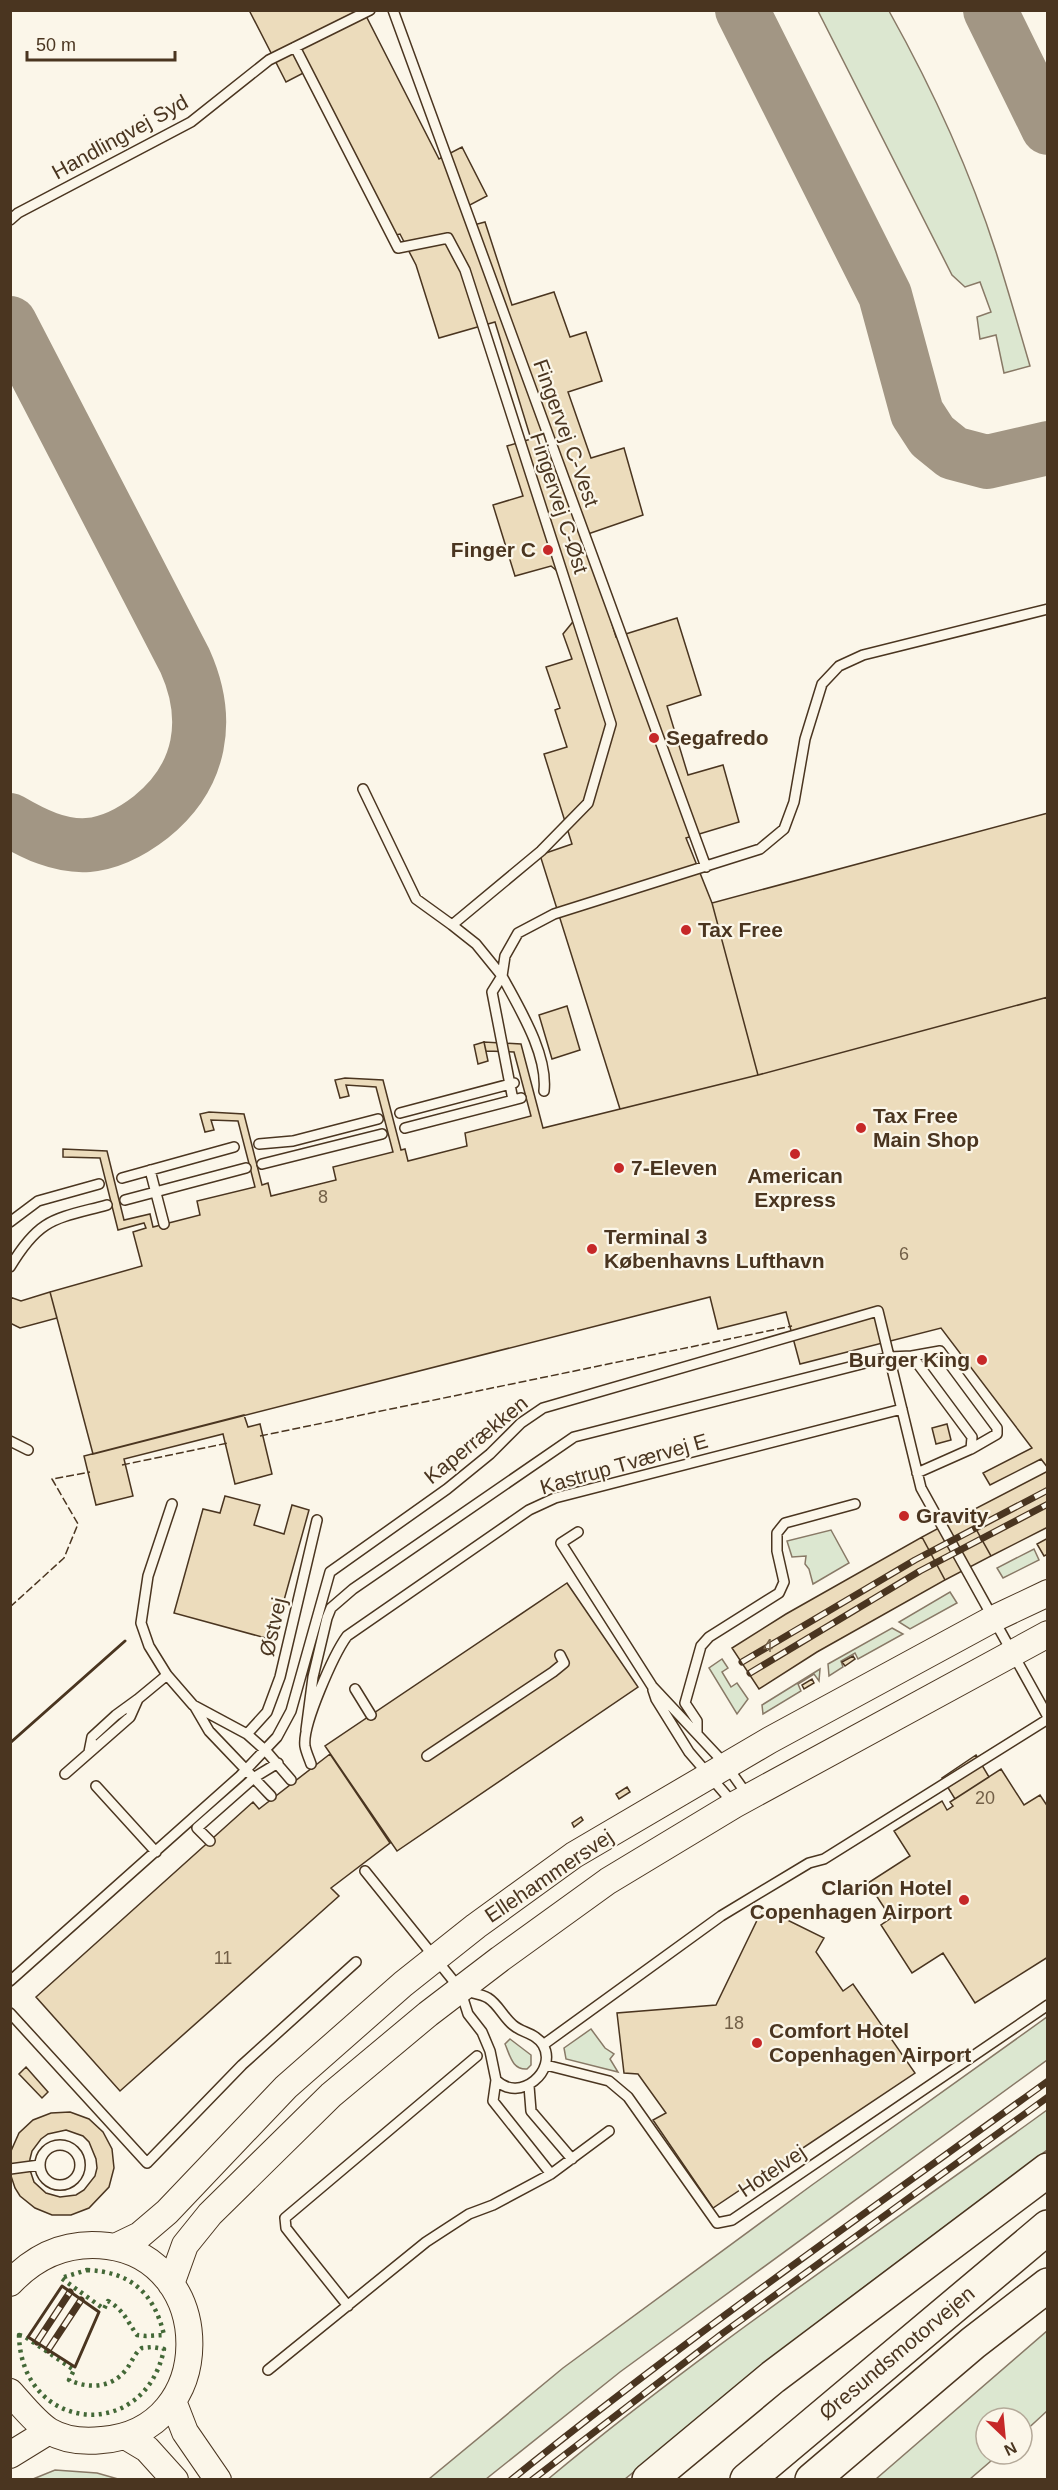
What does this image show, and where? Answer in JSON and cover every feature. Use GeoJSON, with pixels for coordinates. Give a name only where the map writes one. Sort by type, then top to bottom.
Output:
{"type":"FeatureCollection","features":[{"type":"Feature","properties":{"kind":"highway"},"geometry":{"type":"LineString","coordinates":[[649,2480],[773,2377],[1047,2170]]}},
{"type":"Feature","properties":{"kind":"highway","name":"Øresundsmotorvejen"},"geometry":{"type":"LineString","coordinates":[[747,2480],[1047,2227]]}},
{"type":"Feature","properties":{"kind":"highway","name":"Øresundsmotorvejen"},"geometry":{"type":"LineString","coordinates":[[812,2480],[974,2343],[1047,2285]]}},
{"type":"Feature","properties":{"kind":"highway"},"geometry":{"type":"LineString","coordinates":[[847,2480],[1004,2339],[1047,2296]]}},
{"type":"Feature","properties":{"kind":"street","name":"Ellehammersvej"},"geometry":{"type":"LineString","coordinates":[[115,2247],[140,2235],[167,2212],[286,2087],[435,1958],[574,1855],[718,1770],[993,1619],[1047,1593]]}},
{"type":"Feature","properties":{"kind":"street","name":"Ellehammersvej"},"geometry":{"type":"LineString","coordinates":[[171,2284],[186,2245],[210,2214],[331,2095],[460,1989],[608,1881],[741,1801],[1047,1634]]}},
{"type":"Feature","properties":{"kind":"street"},"geometry":{"type":"LineString","coordinates":[[10,2392],[49,2431],[69,2439],[84,2442],[127,2437],[145,2428],[173,2401],[183,2382],[189,2363],[190,2342],[188,2322],[171,2284],[155,2268],[136,2255],[115,2247],[90,2244],[64,2247],[40,2257],[11,2282]]}},
{"type":"Feature","properties":{"kind":"street"},"geometry":{"type":"LineString","coordinates":[[173,2401],[185,2432],[218,2480]]}},
{"type":"Feature","properties":{"kind":"street"},"geometry":{"type":"LineString","coordinates":[[10,2455],[49,2431]]}},
{"type":"Feature","properties":{"kind":"street"},"geometry":{"type":"LineString","coordinates":[[127,2437],[147,2449],[175,2480]]}},
{"type":"Feature","properties":{"kind":"lane","name":"Handlingvej Syd"},"geometry":{"type":"LineString","coordinates":[[10,220],[18,213],[191,122],[269,60],[370,10]]}},
{"type":"Feature","properties":{"kind":"lane","name":"Fingervej C-Vest"},"geometry":{"type":"LineString","coordinates":[[393,10],[705,867]]}},
{"type":"Feature","properties":{"kind":"lane","name":"Fingervej C-Øst"},"geometry":{"type":"LineString","coordinates":[[295,47],[398,248],[448,238],[465,270],[611,724],[588,803],[541,851],[452,925]]}},
{"type":"Feature","properties":{"kind":"lane"},"geometry":{"type":"LineString","coordinates":[[405,1128],[517,1099],[492,992],[502,975],[505,956],[518,933],[554,914],[760,849],[784,829],[794,802],[805,739],[822,684],[840,666],[863,655],[1047,609]]}},
{"type":"Feature","properties":{"kind":"lane"},"geometry":{"type":"LineString","coordinates":[[363,789],[416,899],[476,944],[502,975],[527,1024],[546,1074],[544,1091]]}},
{"type":"Feature","properties":{"kind":"lane"},"geometry":{"type":"LineString","coordinates":[[400,1113],[513,1083]]}},
{"type":"Feature","properties":{"kind":"lane"},"geometry":{"type":"LineString","coordinates":[[259,1144],[294,1141],[378,1119]]}},
{"type":"Feature","properties":{"kind":"lane"},"geometry":{"type":"LineString","coordinates":[[262,1164],[382,1134]]}},
{"type":"Feature","properties":{"kind":"lane"},"geometry":{"type":"LineString","coordinates":[[122,1178],[234,1147]]}},
{"type":"Feature","properties":{"kind":"lane"},"geometry":{"type":"LineString","coordinates":[[125,1200],[246,1168]]}},
{"type":"Feature","properties":{"kind":"lane"},"geometry":{"type":"LineString","coordinates":[[150,1170],[164,1224]]}},
{"type":"Feature","properties":{"kind":"lane"},"geometry":{"type":"LineString","coordinates":[[10,1222],[38,1201],[99,1184]]}},
{"type":"Feature","properties":{"kind":"lane"},"geometry":{"type":"LineString","coordinates":[[10,1267],[22,1247],[36,1231],[52,1220],[107,1205]]}},
{"type":"Feature","properties":{"kind":"lane","name":"Kaperrækken"},"geometry":{"type":"LineString","coordinates":[[266,1750],[277,1737],[291,1711],[330,1572],[447,1488],[490,1454],[521,1423],[543,1408],[878,1311],[888,1353]]}},
{"type":"Feature","properties":{"kind":"lane"},"geometry":{"type":"LineString","coordinates":[[306,1730],[313,1677],[331,1608],[353,1589],[574,1437],[888,1353],[912,1356],[940,1352],[997,1428],[997,1434],[971,1449],[917,1473]]}},
{"type":"Feature","properties":{"kind":"lane"},"geometry":{"type":"LineString","coordinates":[[543,2044],[721,1916],[809,1863],[824,1858],[1047,1718],[921,1488],[888,1353]]}},
{"type":"Feature","properties":{"kind":"lane"},"geometry":{"type":"LineString","coordinates":[[912,1356],[972,1437],[971,1449]]}},
{"type":"Feature","properties":{"kind":"lane","name":"Kastrup Tværvej E"},"geometry":{"type":"LineString","coordinates":[[311,1764],[305,1746],[306,1730],[337,1650],[347,1636],[529,1510],[555,1498],[902,1409]]}},
{"type":"Feature","properties":{"kind":"lane"},"geometry":{"type":"LineString","coordinates":[[10,1441],[28,1450]]}},
{"type":"Feature","properties":{"kind":"lane"},"geometry":{"type":"LineString","coordinates":[[172,1504],[148,1576],[141,1623],[149,1646],[167,1675],[194,1705],[209,1731],[271,1796]]}},
{"type":"Feature","properties":{"kind":"lane"},"geometry":{"type":"LineString","coordinates":[[697,1732],[697,1721],[685,1703],[701,1646],[709,1637],[779,1593],[784,1582],[777,1551],[777,1533],[785,1522],[855,1504]]}},
{"type":"Feature","properties":{"kind":"lane","name":"Østvej"},"geometry":{"type":"LineString","coordinates":[[247,1734],[267,1712],[280,1677],[317,1520]]}},
{"type":"Feature","properties":{"kind":"lane"},"geometry":{"type":"LineString","coordinates":[[578,1532],[561,1543],[652,1686],[697,1732],[718,1770],[741,1801]]}},
{"type":"Feature","properties":{"kind":"lane"},"geometry":{"type":"LineString","coordinates":[[427,1756],[553,1672],[564,1663],[560,1655]]}},
{"type":"Feature","properties":{"kind":"lane"},"geometry":{"type":"LineString","coordinates":[[65,1774],[89,1752],[92,1737],[167,1675]]}},
{"type":"Feature","properties":{"kind":"lane"},"geometry":{"type":"LineString","coordinates":[[652,1686],[656,1699],[689,1752],[718,1770],[741,1801]]}},
{"type":"Feature","properties":{"kind":"lane"},"geometry":{"type":"LineString","coordinates":[[355,1689],[371,1715]]}},
{"type":"Feature","properties":{"kind":"lane"},"geometry":{"type":"LineString","coordinates":[[194,1705],[247,1734],[266,1750],[291,1780]]}},
{"type":"Feature","properties":{"kind":"lane"},"geometry":{"type":"LineString","coordinates":[[10,1981],[156,1852],[266,1750]]}},
{"type":"Feature","properties":{"kind":"lane"},"geometry":{"type":"LineString","coordinates":[[210,1841],[197,1828],[255,1777],[278,1763]]}},
{"type":"Feature","properties":{"kind":"lane"},"geometry":{"type":"LineString","coordinates":[[96,1786],[156,1852]]}},
{"type":"Feature","properties":{"kind":"lane"},"geometry":{"type":"LineString","coordinates":[[365,1870],[460,1989],[468,2014],[487,2041],[496,2080],[493,2101],[551,2174]]}},
{"type":"Feature","properties":{"kind":"lane"},"geometry":{"type":"LineString","coordinates":[[10,2013],[147,2163],[242,2065],[356,1962]]}},
{"type":"Feature","properties":{"kind":"lane"},"geometry":{"type":"LineString","coordinates":[[460,1989],[488,1998],[513,2026],[533,2034],[543,2044],[547,2055],[546,2065],[529,2086],[521,2089],[508,2088],[496,2080]]}},
{"type":"Feature","properties":{"kind":"lane","name":"Hotelvej"},"geometry":{"type":"LineString","coordinates":[[546,2065],[609,2081],[628,2097],[688,2192],[717,2223],[732,2220],[1047,2006]]}},
{"type":"Feature","properties":{"kind":"lane"},"geometry":{"type":"LineString","coordinates":[[348,2306],[292,2237],[286,2228],[285,2218],[477,2056]]}},
{"type":"Feature","properties":{"kind":"lane"},"geometry":{"type":"LineString","coordinates":[[529,2086],[531,2110],[572,2159]]}},
{"type":"Feature","properties":{"kind":"lane"},"geometry":{"type":"LineString","coordinates":[[268,2370],[426,2241],[469,2214],[493,2205],[551,2174],[609,2131]]}},
{"type":"Feature","properties":{"kind":"lane"},"geometry":{"type":"LineString","coordinates":[[61,2145],[71,2148],[78,2156],[81,2166],[77,2176],[70,2183],[59,2186],[49,2182],[42,2175],[40,2165],[44,2155],[51,2148],[61,2145]]}},
{"type":"Feature","properties":{"kind":"lane"},"geometry":{"type":"LineString","coordinates":[[10,2169],[40,2165]]}},
{"type":"Feature","properties":{"kind":"green space"},"geometry":{"type":"Polygon","coordinates":[[[818,11],[889,11],[935,99],[962,159],[996,252],[1030,366],[1004,373],[996,335],[980,339],[977,317],[991,312],[980,282],[965,287],[952,275],[818,11]]]}},
{"type":"Feature","properties":{"kind":"green space"},"geometry":{"type":"Polygon","coordinates":[[[831,1530],[849,1563],[813,1584],[809,1569],[805,1564],[806,1556],[792,1557],[787,1541],[831,1530]]]}},
{"type":"Feature","properties":{"kind":"green space"},"geometry":{"type":"Polygon","coordinates":[[[1034,1549],[1039,1560],[1003,1578],[997,1568],[1034,1549]]]}},
{"type":"Feature","properties":{"kind":"green space"},"geometry":{"type":"Polygon","coordinates":[[[950,1592],[957,1603],[910,1629],[899,1622],[950,1592]]]}},
{"type":"Feature","properties":{"kind":"green space"},"geometry":{"type":"Polygon","coordinates":[[[892,1628],[903,1634],[858,1659],[855,1653],[841,1661],[843,1667],[829,1676],[828,1664],[892,1628]]]}},
{"type":"Feature","properties":{"kind":"green space"},"geometry":{"type":"Polygon","coordinates":[[[722,1659],[728,1668],[722,1672],[731,1687],[737,1683],[748,1699],[737,1714],[709,1668],[722,1659]]]}},
{"type":"Feature","properties":{"kind":"green space"},"geometry":{"type":"Polygon","coordinates":[[[820,1669],[819,1681],[814,1674],[798,1684],[801,1691],[763,1714],[762,1705],[820,1669]]]}},
{"type":"Feature","properties":{"kind":"green space"},"geometry":{"type":"Polygon","coordinates":[[[1047,2017],[1047,2060],[620,2372],[486,2479],[429,2479],[563,2368],[812,2185],[1047,2017]]]}},
{"type":"Feature","properties":{"kind":"green space"},"geometry":{"type":"Polygon","coordinates":[[[591,2029],[605,2048],[614,2054],[610,2059],[618,2072],[566,2059],[564,2048],[591,2029]]]}},
{"type":"Feature","properties":{"kind":"green space"},"geometry":{"type":"Polygon","coordinates":[[[510,2039],[531,2055],[531,2065],[527,2069],[518,2067],[512,2061],[505,2044],[510,2039]]]}},
{"type":"Feature","properties":{"kind":"green space"},"geometry":{"type":"Polygon","coordinates":[[[1047,2110],[1047,2150],[828,2314],[625,2479],[547,2480],[607,2431],[731,2337],[1047,2110]]]}},
{"type":"Feature","properties":{"kind":"green space"},"geometry":{"type":"Polygon","coordinates":[[[1047,2331],[1047,2411],[1034,2423],[1034,2406],[974,2406],[974,2466],[985,2466],[970,2479],[876,2479],[1047,2331]]]}},
{"type":"Feature","properties":{"kind":"green space"},"geometry":{"type":"Polygon","coordinates":[[[55,2470],[97,2473],[118,2479],[33,2479],[55,2470]]]}},
{"type":"Feature","properties":{"kind":"building","name":"Finger C"},"geometry":{"type":"Polygon","coordinates":[[[249,10],[363,10],[439,159],[462,147],[487,196],[464,208],[474,225],[485,222],[512,305],[554,292],[570,337],[586,332],[602,381],[568,392],[591,458],[624,448],[643,515],[585,535],[616,637],[677,618],[701,695],[667,706],[688,775],[723,765],[739,822],[686,838],[712,903],[758,1075],[620,1109],[540,855],[572,844],[544,754],[567,747],[555,710],[560,708],[546,667],[572,659],[563,634],[576,618],[562,575],[551,566],[515,576],[493,505],[523,496],[507,446],[531,439],[495,322],[439,338],[416,265],[400,234],[396,235],[311,69],[286,82],[249,10]]]}},
{"type":"Feature","properties":{"kind":"building"},"geometry":{"type":"Polygon","coordinates":[[[1048,813],[1048,997],[758,1075],[712,903],[1048,813]]]}},
{"type":"Feature","properties":{"kind":"building","name":"Terminal 3 Københavns Lufthavn"},"geometry":{"type":"Polygon","coordinates":[[[1048,997],[1048,1468],[1041,1459],[990,1485],[983,1473],[1032,1448],[941,1328],[800,1364],[786,1312],[718,1329],[710,1297],[93,1454],[50,1292],[142,1266],[133,1232],[146,1228],[144,1223],[118,1230],[100,1158],[63,1157],[63,1149],[107,1151],[124,1220],[150,1214],[153,1227],[200,1215],[197,1201],[255,1187],[238,1121],[211,1120],[214,1130],[205,1132],[200,1114],[209,1112],[244,1114],[262,1185],[268,1183],[271,1196],[336,1180],[333,1167],[393,1152],[376,1087],[346,1085],[349,1096],[340,1098],[335,1080],[345,1078],[383,1080],[401,1150],[405,1149],[408,1161],[467,1146],[465,1133],[531,1116],[514,1052],[486,1051],[484,1042],[521,1044],[543,1128],[758,1075],[1048,997]]]}},
{"type":"Feature","properties":{"kind":"building"},"geometry":{"type":"Polygon","coordinates":[[[567,1006],[580,1050],[552,1059],[539,1015],[567,1006]]]}},
{"type":"Feature","properties":{"kind":"building"},"geometry":{"type":"Polygon","coordinates":[[[484,1042],[488,1061],[478,1064],[474,1045],[484,1042]]]}},
{"type":"Feature","properties":{"kind":"building"},"geometry":{"type":"Polygon","coordinates":[[[50,1292],[57,1318],[20,1328],[10,1323],[10,1297],[21,1301],[50,1292]]]}},
{"type":"Feature","properties":{"kind":"building"},"geometry":{"type":"Polygon","coordinates":[[[244,1415],[248,1427],[260,1424],[272,1474],[235,1484],[223,1434],[124,1459],[133,1496],[96,1505],[84,1456],[244,1415]]]}},
{"type":"Feature","properties":{"kind":"building"},"geometry":{"type":"Polygon","coordinates":[[[947,1424],[951,1440],[936,1444],[932,1428],[947,1424]]]}},
{"type":"Feature","properties":{"kind":"building"},"geometry":{"type":"Polygon","coordinates":[[[1048,1471],[1048,1527],[991,1556],[967,1513],[1048,1471]]]}},
{"type":"Feature","properties":{"kind":"building"},"geometry":{"type":"Polygon","coordinates":[[[225,1496],[260,1505],[254,1525],[284,1534],[292,1505],[309,1510],[273,1640],[174,1613],[203,1509],[220,1513],[225,1496]]]}},
{"type":"Feature","properties":{"kind":"building"},"geometry":{"type":"Polygon","coordinates":[[[967,1513],[991,1556],[945,1580],[922,1537],[967,1513]]]}},
{"type":"Feature","properties":{"kind":"building"},"geometry":{"type":"Polygon","coordinates":[[[922,1537],[945,1580],[817,1652],[759,1689],[732,1648],[786,1614],[922,1537]]]}},
{"type":"Feature","properties":{"kind":"building"},"geometry":{"type":"Polygon","coordinates":[[[1048,1538],[1048,1554],[1044,1556],[1037,1544],[1048,1538]]]}},
{"type":"Feature","properties":{"kind":"building"},"geometry":{"type":"Polygon","coordinates":[[[567,1583],[638,1687],[397,1851],[325,1746],[567,1583]]]}},
{"type":"Feature","properties":{"kind":"building"},"geometry":{"type":"Polygon","coordinates":[[[853,1656],[855,1659],[845,1666],[842,1662],[853,1656]]]}},
{"type":"Feature","properties":{"kind":"building"},"geometry":{"type":"Polygon","coordinates":[[[812,1679],[814,1683],[804,1689],[802,1685],[812,1679]]]}},
{"type":"Feature","properties":{"kind":"building"},"geometry":{"type":"Polygon","coordinates":[[[330,1754],[390,1843],[331,1888],[339,1896],[120,2091],[36,1997],[253,1802],[259,1809],[330,1754]]]}},
{"type":"Feature","properties":{"kind":"building"},"geometry":{"type":"Polygon","coordinates":[[[976,1755],[989,1777],[955,1799],[942,1778],[976,1755]]]}},
{"type":"Feature","properties":{"kind":"building","name":"Clarion Hotel Copenhagen Airport"},"geometry":{"type":"Polygon","coordinates":[[[1001,1769],[1024,1805],[1040,1795],[1048,1807],[1048,1957],[975,2003],[943,1953],[912,1973],[881,1925],[891,1918],[868,1883],[910,1856],[894,1831],[942,1801],[947,1810],[953,1806],[950,1802],[1001,1769]]]}},
{"type":"Feature","properties":{"kind":"building"},"geometry":{"type":"Polygon","coordinates":[[[627,1787],[630,1792],[619,1799],[616,1794],[627,1787]]]}},
{"type":"Feature","properties":{"kind":"building"},"geometry":{"type":"Polygon","coordinates":[[[581,1817],[583,1820],[574,1827],[572,1823],[581,1817]]]}},
{"type":"Feature","properties":{"kind":"building","name":"Comfort Hotel Copenhagen Airport"},"geometry":{"type":"Polygon","coordinates":[[[763,1908],[824,1938],[816,1952],[843,1991],[853,1984],[915,2073],[713,2208],[653,2120],[666,2113],[638,2074],[624,2073],[617,2013],[716,2005],[763,1908]]]}},
{"type":"Feature","properties":{"kind":"building"},"geometry":{"type":"Polygon","coordinates":[[[26,2067],[48,2092],[42,2098],[19,2074],[26,2067]]]}},
{"type":"Feature","properties":{"kind":"building"},"geometry":{"type":"Polygon","coordinates":[[[70,2112],[89,2119],[103,2132],[112,2149],[114,2168],[109,2187],[89,2208],[71,2215],[52,2215],[35,2208],[20,2196],[10,2173],[11,2151],[19,2133],[33,2120],[51,2113],[70,2112]],[[66,2130],[48,2134],[32,2151],[29,2167],[34,2182],[46,2193],[60,2197],[76,2195],[84,2190],[95,2176],[96,2159],[89,2142],[83,2136],[66,2130]]]}},
{"type":"Feature","properties":{"kind":"taxiway"},"geometry":{"type":"LineString","coordinates":[[742,10],[885,295],[917,413],[932,436],[953,453],[987,462],[1048,448]]}},
{"type":"Feature","properties":{"kind":"taxiway"},"geometry":{"type":"LineString","coordinates":[[990,10],[1048,128]]}},
{"type":"Feature","properties":{"kind":"taxiway"},"geometry":{"type":"LineString","coordinates":[[10,323],[185,661],[198,704],[199,725],[197,745],[191,765],[181,783],[168,801],[151,817],[122,836],[97,844],[67,844],[38,835],[10,820]]}},
{"type":"Feature","properties":{"kind":"railway"},"geometry":{"type":"LineString","coordinates":[[742,1662],[915,1560],[1048,1490]]}},
{"type":"Feature","properties":{"kind":"railway"},"geometry":{"type":"LineString","coordinates":[[750,1673],[920,1571],[1048,1504]]}},
{"type":"Feature","properties":{"kind":"railway"},"geometry":{"type":"LineString","coordinates":[[511,2480],[709,2327],[1048,2081]]}},
{"type":"Feature","properties":{"kind":"railway"},"geometry":{"type":"LineString","coordinates":[[532,2480],[723,2333],[1048,2097]]}},
{"type":"Feature","properties":{"kind":"railway"},"geometry":{"type":"LineString","coordinates":[[37,2342],[70,2292]]}},
{"type":"Feature","properties":{"kind":"railway"},"geometry":{"type":"LineString","coordinates":[[48,2350],[81,2300]]}},
{"type":"Feature","properties":{"kind":"hedge"},"geometry":{"type":"LineString","coordinates":[[87,2270],[116,2275],[138,2287],[154,2307],[164,2335],[137,2335],[125,2316],[113,2304],[108,2301],[104,2309],[61,2278],[87,2270]]}},
{"type":"Feature","properties":{"kind":"hedge"},"geometry":{"type":"LineString","coordinates":[[19,2335],[24,2336],[74,2370],[69,2380],[91,2386],[106,2384],[119,2377],[142,2348],[164,2349],[152,2380],[134,2401],[110,2412],[85,2414],[61,2408],[40,2392],[25,2368],[19,2335]]}},
{"type":"Feature","properties":{"kind":"fence"},"geometry":{"type":"LineString","coordinates":[[260,1436],[792,1326]]}},
{"type":"Feature","properties":{"kind":"fence"},"geometry":{"type":"LineString","coordinates":[[122,1465],[228,1443]]}},
{"type":"Feature","properties":{"kind":"fence"},"geometry":{"type":"LineString","coordinates":[[10,1607],[64,1558],[78,1524],[52,1479],[90,1472]]}},
{"type":"Feature","properties":{"kind":"wall"},"geometry":{"type":"LineString","coordinates":[[10,1743],[125,1641]]}},
{"type":"Feature","properties":{"kind":"wall"},"geometry":{"type":"LineString","coordinates":[[62,2286],[99,2312],[75,2367],[28,2337],[62,2286]]}},
{"type":"Feature","properties":{"kind":"place","name":"Finger C"},"geometry":{"type":"Point","coordinates":[548,550]}},
{"type":"Feature","properties":{"kind":"place","name":"Segafredo"},"geometry":{"type":"Point","coordinates":[654,738]}},
{"type":"Feature","properties":{"kind":"place","name":"Tax Free"},"geometry":{"type":"Point","coordinates":[686,930]}},
{"type":"Feature","properties":{"kind":"place","name":"Tax Free Main Shop"},"geometry":{"type":"Point","coordinates":[861,1128]}},
{"type":"Feature","properties":{"kind":"place","name":"American Express"},"geometry":{"type":"Point","coordinates":[795,1154]}},
{"type":"Feature","properties":{"kind":"place","name":"7-Eleven"},"geometry":{"type":"Point","coordinates":[619,1168]}},
{"type":"Feature","properties":{"kind":"place","name":"Terminal 3 Københavns Lufthavn"},"geometry":{"type":"Point","coordinates":[592,1249]}},
{"type":"Feature","properties":{"kind":"place","name":"Burger King"},"geometry":{"type":"Point","coordinates":[982,1360]}},
{"type":"Feature","properties":{"kind":"place","name":"Gravity"},"geometry":{"type":"Point","coordinates":[904,1516]}},
{"type":"Feature","properties":{"kind":"place","name":"Clarion Hotel Copenhagen Airport"},"geometry":{"type":"Point","coordinates":[964,1900]}},
{"type":"Feature","properties":{"kind":"place","name":"Comfort Hotel Copenhagen Airport"},"geometry":{"type":"Point","coordinates":[757,2043]}}]}
